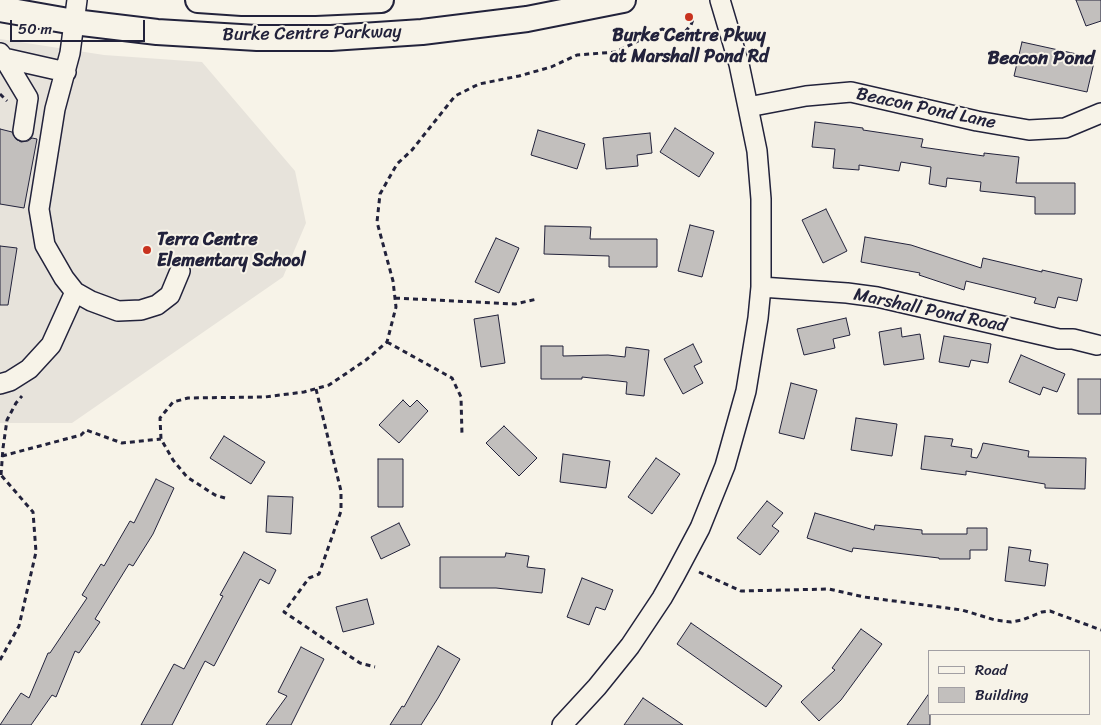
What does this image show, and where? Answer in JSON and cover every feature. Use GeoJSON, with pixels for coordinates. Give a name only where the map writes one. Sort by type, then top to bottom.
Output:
{"type":"FeatureCollection","features":[{"type":"Feature","properties":{"kind":"main road","name":"Burke Centre Parkway"},"geometry":{"type":"LineString","coordinates":[[198,0],[242,3],[315,3],[381,0]]}},
{"type":"Feature","properties":{"kind":"main road","name":"Burke Centre Parkway"},"geometry":{"type":"LineString","coordinates":[[0,9],[75,11],[166,33],[257,38],[331,38],[422,32],[517,20],[623,0]]}},
{"type":"Feature","properties":{"kind":"street"},"geometry":{"type":"LineString","coordinates":[[562,725],[597,687],[630,646],[662,598],[700,528],[725,466],[746,391],[761,287],[761,199],[757,151],[748,107],[739,64],[720,0]]}},
{"type":"Feature","properties":{"kind":"street"},"geometry":{"type":"LineString","coordinates":[[75,11],[70,53],[55,109],[39,209],[45,245],[64,278],[75,292],[91,301],[118,311],[141,310],[156,306],[170,295],[180,271]]}},
{"type":"Feature","properties":{"kind":"street"},"geometry":{"type":"LineString","coordinates":[[2,56],[66,72]]}},
{"type":"Feature","properties":{"kind":"street"},"geometry":{"type":"LineString","coordinates":[[2,56],[28,98],[23,131]]}},
{"type":"Feature","properties":{"kind":"street","name":"Beacon Pond Lane"},"geometry":{"type":"LineString","coordinates":[[748,107],[806,96],[851,92],[977,121],[1028,130],[1065,128],[1101,113]]}},
{"type":"Feature","properties":{"kind":"street","name":"Marshall Pond Road"},"geometry":{"type":"LineString","coordinates":[[761,287],[877,297],[1096,345]]}},
{"type":"Feature","properties":{"kind":"street"},"geometry":{"type":"LineString","coordinates":[[0,384],[10,381],[29,369],[51,344],[75,292]]}},
{"type":"Feature","properties":{"kind":"path"},"geometry":{"type":"LineString","coordinates":[[225,498],[215,495],[187,477],[173,460],[161,439],[160,418],[173,402],[188,398],[265,397],[304,392],[329,385],[366,360],[388,342],[396,307],[393,281],[377,222],[380,194],[397,164],[412,150],[455,96],[479,84],[551,67],[577,56],[616,52],[662,29],[679,34],[685,32],[693,19]]}},
{"type":"Feature","properties":{"kind":"path"},"geometry":{"type":"LineString","coordinates":[[394,298],[515,304],[536,299]]}},
{"type":"Feature","properties":{"kind":"path"},"geometry":{"type":"LineString","coordinates":[[388,342],[452,378],[461,397],[462,435]]}},
{"type":"Feature","properties":{"kind":"path"},"geometry":{"type":"LineString","coordinates":[[316,389],[339,483],[341,511],[318,574],[309,578],[284,612],[360,663],[375,667]]}},
{"type":"Feature","properties":{"kind":"path"},"geometry":{"type":"LineString","coordinates":[[0,660],[19,626],[36,552],[33,512],[1,475],[7,420],[22,396]]}},
{"type":"Feature","properties":{"kind":"path"},"geometry":{"type":"LineString","coordinates":[[2,456],[81,435],[86,430],[122,443],[161,439]]}},
{"type":"Feature","properties":{"kind":"path"},"geometry":{"type":"LineString","coordinates":[[699,572],[741,591],[829,589],[864,597],[962,610],[995,620],[1011,622],[1050,611],[1101,630]]}},
{"type":"Feature","properties":{"kind":"shaded area","name":"Terra Centre Elementary School"},"geometry":{"type":"Polygon","coordinates":[[[0,39],[104,55],[202,62],[295,171],[306,223],[283,277],[72,423],[0,423],[0,39]]]}},
{"type":"Feature","properties":{"kind":"building"},"geometry":{"type":"Polygon","coordinates":[[[1076,0],[1101,0],[1101,21],[1086,26],[1076,0]]]}},
{"type":"Feature","properties":{"kind":"building"},"geometry":{"type":"Polygon","coordinates":[[[1022,42],[1095,58],[1087,92],[1014,76],[1022,42]]]}},
{"type":"Feature","properties":{"kind":"building"},"geometry":{"type":"Polygon","coordinates":[[[815,122],[863,128],[863,130],[923,139],[921,147],[984,156],[984,153],[1019,157],[1016,183],[1075,183],[1075,214],[1035,214],[1035,197],[980,191],[981,182],[947,178],[946,187],[929,184],[931,167],[901,162],[899,171],[859,165],[859,170],[833,168],[835,149],[812,147],[815,122]]]}},
{"type":"Feature","properties":{"kind":"building"},"geometry":{"type":"Polygon","coordinates":[[[675,128],[714,153],[699,177],[660,152],[675,128]]]}},
{"type":"Feature","properties":{"kind":"building"},"geometry":{"type":"Polygon","coordinates":[[[0,129],[12,132],[16,139],[21,142],[32,138],[37,139],[24,208],[0,204],[0,129]]]}},
{"type":"Feature","properties":{"kind":"building"},"geometry":{"type":"Polygon","coordinates":[[[538,130],[585,144],[577,169],[531,155],[538,130]]]}},
{"type":"Feature","properties":{"kind":"building"},"geometry":{"type":"Polygon","coordinates":[[[650,133],[652,153],[637,155],[638,166],[606,169],[603,138],[650,133]]]}},
{"type":"Feature","properties":{"kind":"building"},"geometry":{"type":"Polygon","coordinates":[[[826,209],[847,251],[823,263],[802,220],[826,209]]]}},
{"type":"Feature","properties":{"kind":"building"},"geometry":{"type":"Polygon","coordinates":[[[690,225],[714,231],[702,277],[678,271],[690,225]]]}},
{"type":"Feature","properties":{"kind":"building"},"geometry":{"type":"Polygon","coordinates":[[[545,226],[591,227],[590,239],[657,239],[657,267],[609,267],[609,256],[544,254],[545,226]]]}},
{"type":"Feature","properties":{"kind":"building"},"geometry":{"type":"Polygon","coordinates":[[[865,237],[911,245],[981,268],[983,258],[1082,279],[1077,301],[1058,297],[1055,308],[1034,303],[1036,298],[966,281],[964,290],[919,275],[920,273],[861,262],[865,237]]]}},
{"type":"Feature","properties":{"kind":"building"},"geometry":{"type":"Polygon","coordinates":[[[496,238],[519,248],[499,293],[475,282],[496,238]]]}},
{"type":"Feature","properties":{"kind":"building"},"geometry":{"type":"Polygon","coordinates":[[[0,246],[17,248],[8,305],[0,305],[0,246]]]}},
{"type":"Feature","properties":{"kind":"building"},"geometry":{"type":"Polygon","coordinates":[[[498,315],[505,363],[481,367],[474,319],[498,315]]]}},
{"type":"Feature","properties":{"kind":"building"},"geometry":{"type":"Polygon","coordinates":[[[846,318],[850,335],[833,339],[835,348],[804,355],[797,329],[846,318]]]}},
{"type":"Feature","properties":{"kind":"building"},"geometry":{"type":"Polygon","coordinates":[[[901,328],[902,337],[920,334],[924,359],[884,365],[879,332],[901,328]]]}},
{"type":"Feature","properties":{"kind":"building"},"geometry":{"type":"Polygon","coordinates":[[[944,336],[991,344],[988,363],[971,360],[969,367],[939,362],[944,336]]]}},
{"type":"Feature","properties":{"kind":"building"},"geometry":{"type":"Polygon","coordinates":[[[693,344],[702,362],[694,366],[703,383],[683,394],[664,359],[693,344]]]}},
{"type":"Feature","properties":{"kind":"building"},"geometry":{"type":"Polygon","coordinates":[[[541,346],[563,346],[563,356],[608,355],[625,357],[626,347],[649,350],[644,396],[626,394],[627,382],[582,377],[582,379],[541,379],[541,346]]]}},
{"type":"Feature","properties":{"kind":"building"},"geometry":{"type":"Polygon","coordinates":[[[1021,355],[1065,374],[1057,392],[1043,387],[1040,395],[1009,382],[1021,355]]]}},
{"type":"Feature","properties":{"kind":"building"},"geometry":{"type":"Polygon","coordinates":[[[1078,379],[1101,379],[1101,414],[1078,414],[1078,379]]]}},
{"type":"Feature","properties":{"kind":"building"},"geometry":{"type":"Polygon","coordinates":[[[791,383],[817,390],[804,439],[779,433],[791,383]]]}},
{"type":"Feature","properties":{"kind":"building"},"geometry":{"type":"Polygon","coordinates":[[[403,400],[410,407],[417,400],[428,411],[399,443],[379,425],[403,400]]]}},
{"type":"Feature","properties":{"kind":"building"},"geometry":{"type":"Polygon","coordinates":[[[856,418],[897,424],[892,456],[851,450],[856,418]]]}},
{"type":"Feature","properties":{"kind":"building"},"geometry":{"type":"Polygon","coordinates":[[[504,426],[537,458],[519,476],[486,443],[504,426]]]}},
{"type":"Feature","properties":{"kind":"building"},"geometry":{"type":"Polygon","coordinates":[[[224,436],[265,462],[251,484],[210,458],[224,436]]]}},
{"type":"Feature","properties":{"kind":"building"},"geometry":{"type":"Polygon","coordinates":[[[925,436],[953,439],[951,446],[972,449],[971,457],[977,458],[983,443],[1029,451],[1028,457],[1086,458],[1085,489],[1045,488],[1045,484],[966,471],[966,475],[921,469],[925,436]]]}},
{"type":"Feature","properties":{"kind":"building"},"geometry":{"type":"Polygon","coordinates":[[[563,454],[610,461],[606,488],[560,482],[563,454]]]}},
{"type":"Feature","properties":{"kind":"building"},"geometry":{"type":"Polygon","coordinates":[[[656,458],[680,474],[652,514],[628,497],[656,458]]]}},
{"type":"Feature","properties":{"kind":"building"},"geometry":{"type":"Polygon","coordinates":[[[378,459],[403,459],[403,507],[378,507],[378,459]]]}},
{"type":"Feature","properties":{"kind":"building"},"geometry":{"type":"Polygon","coordinates":[[[156,479],[174,488],[153,534],[133,566],[129,564],[95,619],[100,622],[79,653],[75,651],[56,697],[52,695],[31,725],[0,725],[21,693],[29,698],[48,653],[50,653],[87,598],[82,595],[101,564],[104,566],[130,521],[134,523],[156,479]]]}},
{"type":"Feature","properties":{"kind":"building"},"geometry":{"type":"Polygon","coordinates":[[[268,496],[293,497],[291,534],[266,532],[268,496]]]}},
{"type":"Feature","properties":{"kind":"building"},"geometry":{"type":"Polygon","coordinates":[[[767,501],[783,513],[772,526],[779,531],[760,555],[737,538],[767,501]]]}},
{"type":"Feature","properties":{"kind":"building"},"geometry":{"type":"Polygon","coordinates":[[[815,513],[874,530],[875,525],[922,530],[922,534],[967,534],[967,528],[987,528],[987,550],[970,550],[970,559],[939,559],[853,548],[852,552],[807,538],[815,513]]]}},
{"type":"Feature","properties":{"kind":"building"},"geometry":{"type":"Polygon","coordinates":[[[399,523],[410,545],[381,559],[371,537],[399,523]]]}},
{"type":"Feature","properties":{"kind":"building"},"geometry":{"type":"Polygon","coordinates":[[[1009,547],[1031,550],[1029,561],[1048,564],[1045,586],[1005,581],[1009,547]]]}},
{"type":"Feature","properties":{"kind":"building"},"geometry":{"type":"Polygon","coordinates":[[[244,552],[276,570],[269,584],[260,579],[214,666],[205,661],[172,725],[141,725],[174,664],[184,669],[223,596],[220,595],[244,552]]]}},
{"type":"Feature","properties":{"kind":"building"},"geometry":{"type":"Polygon","coordinates":[[[506,553],[529,556],[527,567],[545,569],[542,593],[496,588],[440,588],[440,557],[505,557],[506,553]]]}},
{"type":"Feature","properties":{"kind":"building"},"geometry":{"type":"Polygon","coordinates":[[[582,578],[613,590],[605,610],[596,607],[589,625],[567,617],[582,578]]]}},
{"type":"Feature","properties":{"kind":"building"},"geometry":{"type":"Polygon","coordinates":[[[367,599],[374,624],[343,632],[336,607],[367,599]]]}},
{"type":"Feature","properties":{"kind":"building"},"geometry":{"type":"Polygon","coordinates":[[[691,623],[782,686],[766,707],[677,644],[691,623]]]}},
{"type":"Feature","properties":{"kind":"building"},"geometry":{"type":"Polygon","coordinates":[[[861,629],[882,644],[841,700],[819,721],[801,702],[835,670],[832,668],[861,629]]]}},
{"type":"Feature","properties":{"kind":"building"},"geometry":{"type":"Polygon","coordinates":[[[438,646],[460,659],[438,698],[421,725],[390,725],[402,706],[404,707],[438,646]]]}},
{"type":"Feature","properties":{"kind":"building"},"geometry":{"type":"Polygon","coordinates":[[[301,647],[324,659],[291,725],[266,725],[287,696],[278,692],[301,647]]]}},
{"type":"Feature","properties":{"kind":"building"},"geometry":{"type":"Polygon","coordinates":[[[928,695],[930,725],[907,725],[928,695]]]}},
{"type":"Feature","properties":{"kind":"building"},"geometry":{"type":"Polygon","coordinates":[[[643,698],[683,725],[624,725],[643,698]]]}},
{"type":"Feature","properties":{"kind":"place","name":"Burke Centre Pkwy at Marshall Pond Rd"},"geometry":{"type":"Point","coordinates":[689,17]}},
{"type":"Feature","properties":{"kind":"place","name":"Terra Centre Elementary School"},"geometry":{"type":"Point","coordinates":[147,250]}},
{"type":"Feature","properties":{"kind":"district","name":"Beacon Pond"},"geometry":{"type":"Point","coordinates":[1041,59]}}]}
